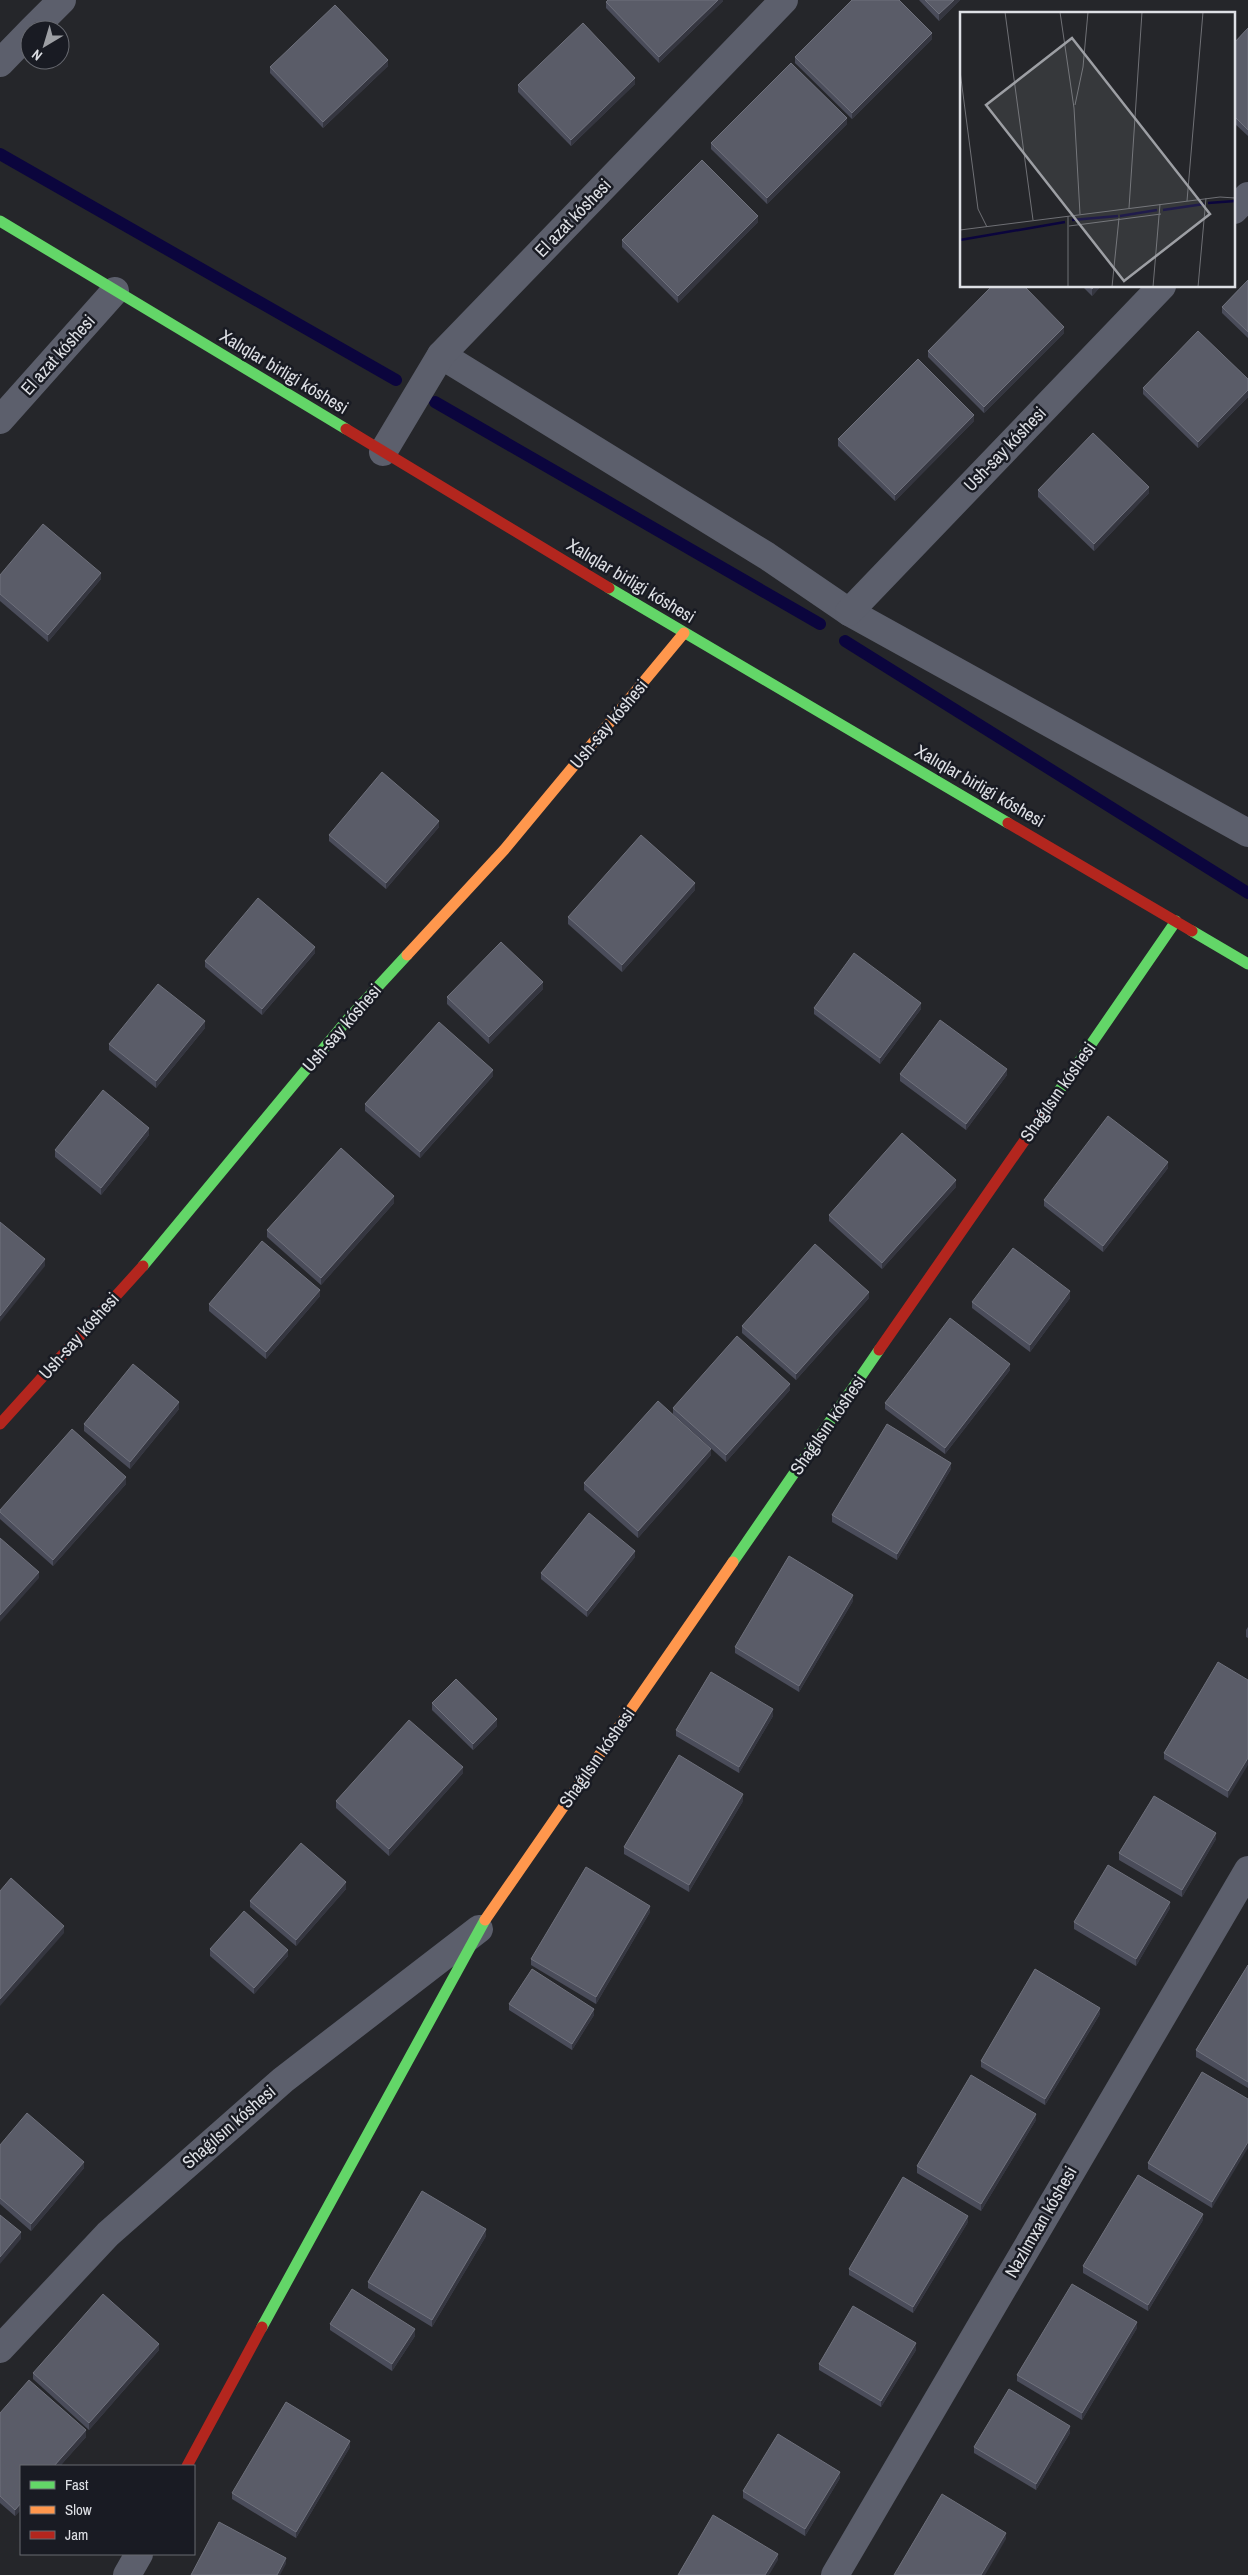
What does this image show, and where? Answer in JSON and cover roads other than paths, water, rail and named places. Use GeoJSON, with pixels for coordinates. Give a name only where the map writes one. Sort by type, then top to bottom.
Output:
{"type":"FeatureCollection","features":[{"type":"Feature","properties":{"kind":"street"},"geometry":{"type":"LineString","coordinates":[[42,20],[62,0]]}},
{"type":"Feature","properties":{"kind":"street","name":"El azat kóshesi"},"geometry":{"type":"LineString","coordinates":[[383,452],[441,355],[784,0]]}},
{"type":"Feature","properties":{"kind":"street"},"geometry":{"type":"LineString","coordinates":[[0,63],[20,42]]}},
{"type":"Feature","properties":{"kind":"street"},"geometry":{"type":"LineString","coordinates":[[1236,208],[1248,196]]}},
{"type":"Feature","properties":{"kind":"street","name":"Xalıqlar birligi kóshesi"},"geometry":{"type":"LineString","coordinates":[[0,221],[684,633],[1248,964]]}},
{"type":"Feature","properties":{"kind":"street","name":"Ush-say kóshesi"},"geometry":{"type":"LineString","coordinates":[[849,612],[1160,288]]}},
{"type":"Feature","properties":{"kind":"street","name":"El azat kóshesi"},"geometry":{"type":"LineString","coordinates":[[0,420],[115,291]]}},
{"type":"Feature","properties":{"kind":"street"},"geometry":{"type":"LineString","coordinates":[[441,355],[767,556],[849,612],[1248,833]]}},
{"type":"Feature","properties":{"kind":"street","name":"Ush-say kóshesi"},"geometry":{"type":"LineString","coordinates":[[0,1424],[160,1247],[348,1019],[504,850],[684,633]]}},
{"type":"Feature","properties":{"kind":"street","name":"Shaǵılsın kóshesi"},"geometry":{"type":"LineString","coordinates":[[187,2465],[479,1929],[1176,922]]}},
{"type":"Feature","properties":{"kind":"street","name":"Nazlımxan kóshesi"},"geometry":{"type":"LineString","coordinates":[[835,2575],[1248,1870]]}},
{"type":"Feature","properties":{"kind":"street","name":"Shaǵılsın kóshesi"},"geometry":{"type":"LineString","coordinates":[[0,2349],[108,2234],[283,2080],[479,1929]]}},
{"type":"Feature","properties":{"kind":"street"},"geometry":{"type":"LineString","coordinates":[[127,2575],[138,2555]]}},
{"type":"Feature","properties":{"kind":"waterway"},"geometry":{"type":"LineString","coordinates":[[0,154],[396,380]]}},
{"type":"Feature","properties":{"kind":"waterway"},"geometry":{"type":"LineString","coordinates":[[435,402],[820,624]]}},
{"type":"Feature","properties":{"kind":"waterway"},"geometry":{"type":"LineString","coordinates":[[845,641],[1248,893]]}}]}
